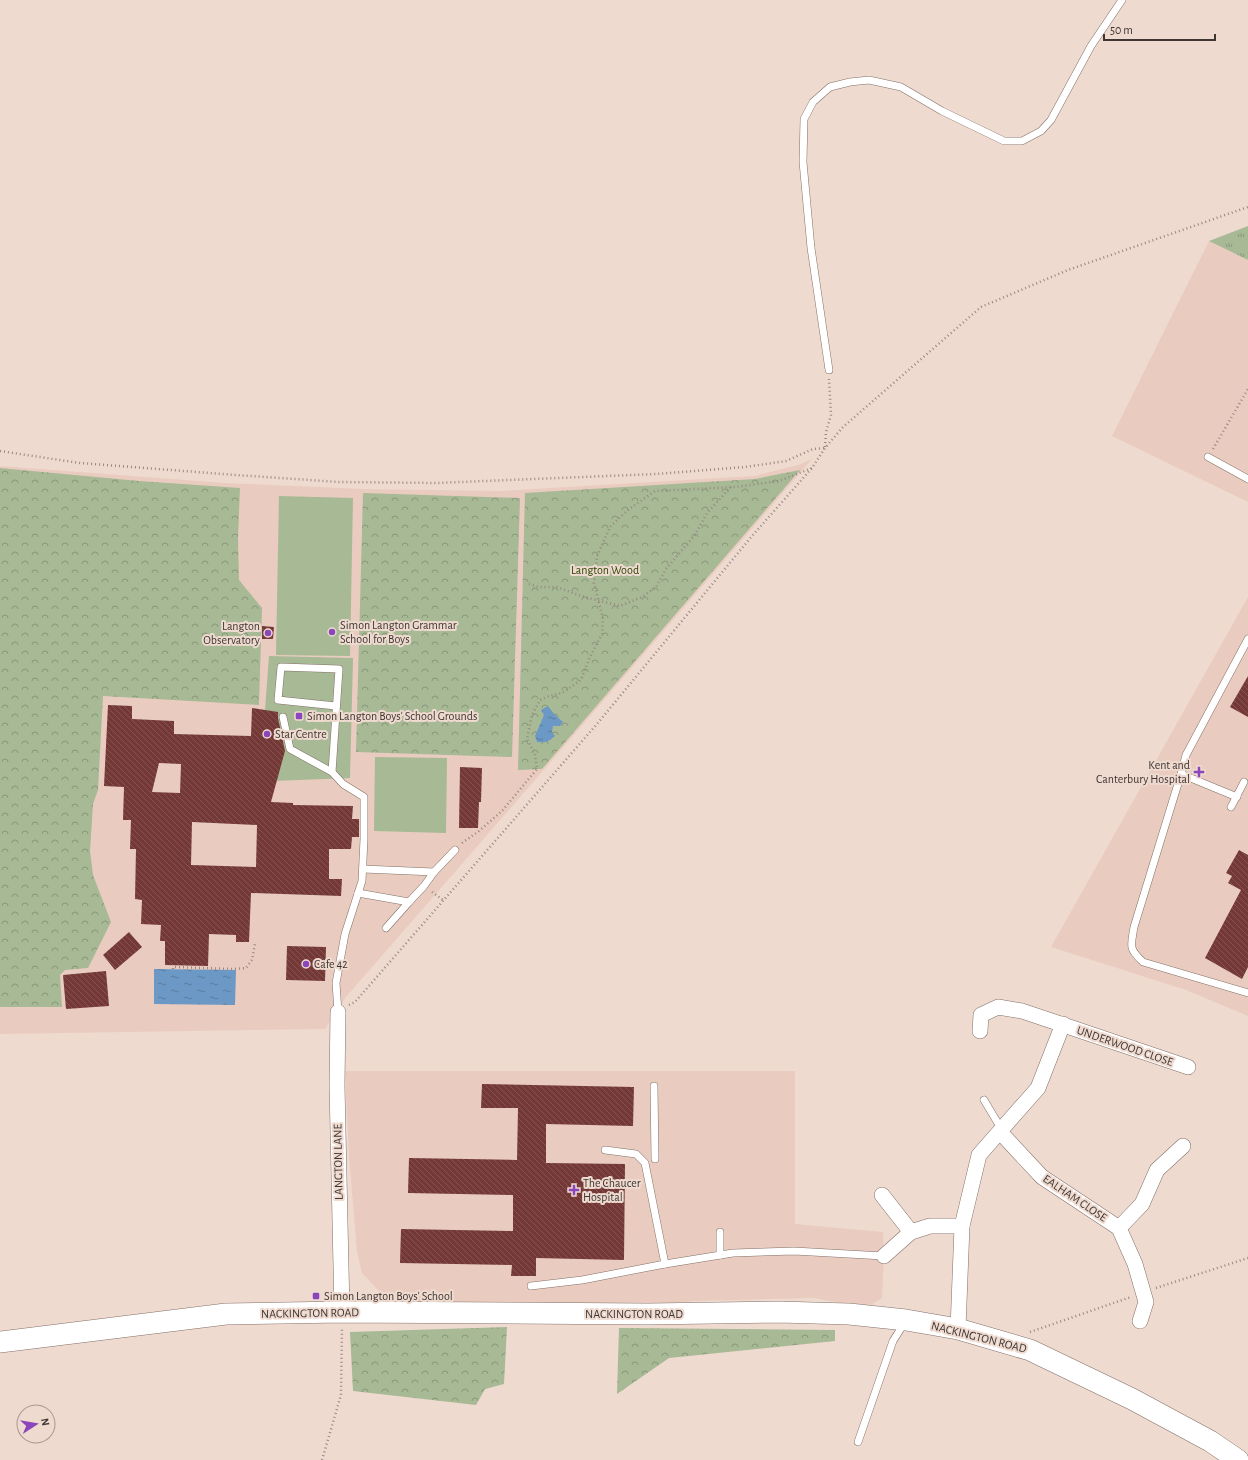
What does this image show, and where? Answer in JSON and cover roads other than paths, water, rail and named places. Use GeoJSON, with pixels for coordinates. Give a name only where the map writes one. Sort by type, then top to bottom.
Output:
{"type":"FeatureCollection","features":[{"type":"Feature","properties":{"kind":"main road","name":"NACKINGTON ROAD"},"geometry":{"type":"LineString","coordinates":[[0,1342],[226,1314],[342,1312],[640,1314],[779,1312],[849,1314],[906,1320],[958,1329],[1030,1350],[1132,1399],[1210,1441],[1238,1460]]}},
{"type":"Feature","properties":{"kind":"street","name":"UNDERWOOD CLOSE"},"geometry":{"type":"LineString","coordinates":[[980,1031],[981,1015],[998,1007],[1022,1011],[1188,1067]]}},
{"type":"Feature","properties":{"kind":"street","name":"LANGTON LANE"},"geometry":{"type":"LineString","coordinates":[[338,1012],[337,1108],[342,1312]]}},
{"type":"Feature","properties":{"kind":"street","name":"UNDERWOOD CLOSE"},"geometry":{"type":"LineString","coordinates":[[958,1329],[962,1226],[979,1155],[1038,1088],[1063,1024]]}},
{"type":"Feature","properties":{"kind":"street","name":"EALHAM CLOSE"},"geometry":{"type":"LineString","coordinates":[[1001,1131],[1042,1177],[1119,1228],[1135,1264],[1146,1302],[1140,1321]]}},
{"type":"Feature","properties":{"kind":"street","name":"EALHAM CLOSE"},"geometry":{"type":"LineString","coordinates":[[1119,1228],[1142,1204],[1157,1170],[1183,1146]]}},
{"type":"Feature","properties":{"kind":"street"},"geometry":{"type":"LineString","coordinates":[[882,1195],[911,1232]]}},
{"type":"Feature","properties":{"kind":"street"},"geometry":{"type":"LineString","coordinates":[[884,1256],[911,1232],[930,1226],[962,1226]]}},
{"type":"Feature","properties":{"kind":"lane"},"geometry":{"type":"LineString","coordinates":[[829,370],[811,248],[803,162],[804,119],[814,102],[830,87],[869,80],[901,87],[942,111],[1004,141],[1022,141],[1041,131],[1051,120],[1091,46],[1122,0]]}},
{"type":"Feature","properties":{"kind":"lane"},"geometry":{"type":"LineString","coordinates":[[1208,457],[1248,479]]}},
{"type":"Feature","properties":{"kind":"lane"},"geometry":{"type":"LineString","coordinates":[[1248,639],[1186,755],[1134,927],[1131,946],[1134,953],[1143,962],[1248,993]]}},
{"type":"Feature","properties":{"kind":"lane"},"geometry":{"type":"LineString","coordinates":[[332,772],[339,669],[281,667],[278,700],[336,706]]}},
{"type":"Feature","properties":{"kind":"lane"},"geometry":{"type":"LineString","coordinates":[[283,717],[290,749],[332,772],[343,784],[364,797],[362,881],[345,934],[336,983],[338,1012]]}},
{"type":"Feature","properties":{"kind":"lane"},"geometry":{"type":"LineString","coordinates":[[1181,774],[1237,797]]}},
{"type":"Feature","properties":{"kind":"lane"},"geometry":{"type":"LineString","coordinates":[[1231,807],[1244,782]]}},
{"type":"Feature","properties":{"kind":"lane"},"geometry":{"type":"LineString","coordinates":[[386,928],[455,850]]}},
{"type":"Feature","properties":{"kind":"lane"},"geometry":{"type":"LineString","coordinates":[[363,869],[434,872]]}},
{"type":"Feature","properties":{"kind":"lane"},"geometry":{"type":"LineString","coordinates":[[358,893],[409,902]]}},
{"type":"Feature","properties":{"kind":"lane"},"geometry":{"type":"LineString","coordinates":[[645,1163],[659,1158],[658,1116],[654,1086]]}},
{"type":"Feature","properties":{"kind":"lane"},"geometry":{"type":"LineString","coordinates":[[984,1100],[1001,1131]]}},
{"type":"Feature","properties":{"kind":"lane"},"geometry":{"type":"LineString","coordinates":[[605,1150],[636,1154],[645,1163],[665,1264]]}},
{"type":"Feature","properties":{"kind":"lane"},"geometry":{"type":"LineString","coordinates":[[720,1232],[720,1255]]}},
{"type":"Feature","properties":{"kind":"lane"},"geometry":{"type":"LineString","coordinates":[[531,1286],[582,1280],[720,1255],[794,1251],[884,1256]]}},
{"type":"Feature","properties":{"kind":"lane"},"geometry":{"type":"LineString","coordinates":[[858,1442],[894,1341],[906,1320]]}},
{"type":"Feature","properties":{"kind":"water"},"geometry":{"type":"Polygon","coordinates":[[[548,706],[563,722],[560,726],[553,726],[552,732],[555,736],[553,738],[545,742],[537,742],[535,736],[544,715],[541,710],[548,706]]]}},
{"type":"Feature","properties":{"kind":"water"},"geometry":{"type":"Polygon","coordinates":[[[154,969],[236,970],[235,1005],[154,1004],[154,969]]]}},
{"type":"Feature","properties":{"kind":"place","name":"Simon Langton Grammar School for Boys"},"geometry":{"type":"Point","coordinates":[332,632]}},
{"type":"Feature","properties":{"kind":"place","name":"Langton Observatory"},"geometry":{"type":"Point","coordinates":[268,633]}},
{"type":"Feature","properties":{"kind":"place","name":"Simon Langton Boys' School Grounds"},"geometry":{"type":"Point","coordinates":[299,716]}},
{"type":"Feature","properties":{"kind":"place","name":"Star Centre"},"geometry":{"type":"Point","coordinates":[267,734]}},
{"type":"Feature","properties":{"kind":"place","name":"Kent and Canterbury Hospital"},"geometry":{"type":"Point","coordinates":[1199,772]}},
{"type":"Feature","properties":{"kind":"place","name":"Cafe 42"},"geometry":{"type":"Point","coordinates":[306,964]}},
{"type":"Feature","properties":{"kind":"place","name":"The Chaucer Hospital"},"geometry":{"type":"Point","coordinates":[574,1190]}},
{"type":"Feature","properties":{"kind":"place","name":"Simon Langton Boys' School"},"geometry":{"type":"Point","coordinates":[316,1296]}},
{"type":"Feature","properties":{"kind":"park label","name":"Langton Wood"},"geometry":{"type":"Point","coordinates":[605,570]}}]}
